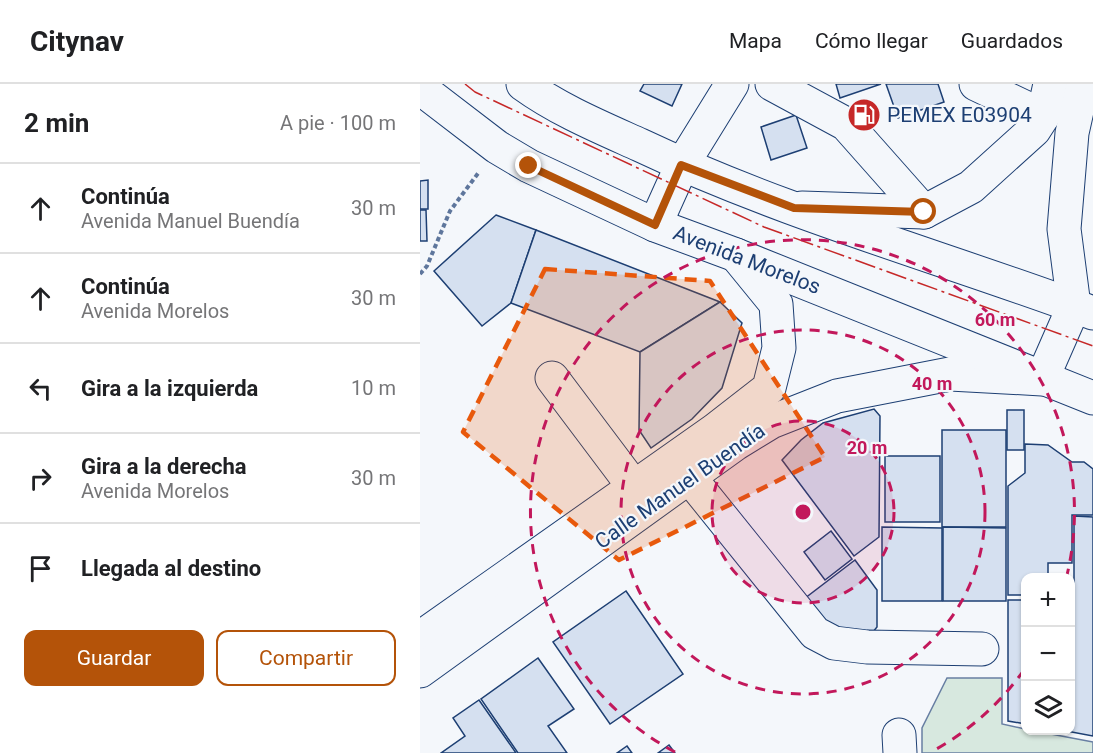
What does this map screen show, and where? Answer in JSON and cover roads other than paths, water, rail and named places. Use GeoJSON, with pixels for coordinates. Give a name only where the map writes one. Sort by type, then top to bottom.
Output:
{"type":"FeatureCollection","features":[{"type":"Feature","properties":{"kind":"street"},"geometry":{"type":"LineString","coordinates":[[523,84],[547,102],[681,165],[794,208],[1083,310]]}},
{"type":"Feature","properties":{"kind":"street"},"geometry":{"type":"LineString","coordinates":[[655,225],[681,165],[732,84]]}},
{"type":"Feature","properties":{"kind":"street"},"geometry":{"type":"LineString","coordinates":[[772,84],[846,124],[924,212]]}},
{"type":"Feature","properties":{"kind":"street"},"geometry":{"type":"LineString","coordinates":[[976,84],[1043,116]]}},
{"type":"Feature","properties":{"kind":"street"},"geometry":{"type":"LineString","coordinates":[[794,208],[924,212],[971,187],[1034,130],[1043,116],[1050,84]]}},
{"type":"Feature","properties":{"kind":"street"},"geometry":{"type":"LineString","coordinates":[[1042,379],[1083,310],[1064,229],[1072,133],[1083,84]]}},
{"type":"Feature","properties":{"kind":"street","name":"Avenida Morelos"},"geometry":{"type":"LineString","coordinates":[[420,88],[497,147],[529,166],[655,225],[736,255],[1093,398]]}},
{"type":"Feature","properties":{"kind":"street","name":"Calle Manuel Buendía"},"geometry":{"type":"LineString","coordinates":[[420,638],[715,430],[769,388],[780,348],[776,304],[736,255]]}},
{"type":"Feature","properties":{"kind":"street","name":"Calle Manuel Buendía"},"geometry":{"type":"LineString","coordinates":[[420,671],[735,444],[771,422],[837,396],[950,374],[1042,379]]}},
{"type":"Feature","properties":{"kind":"street"},"geometry":{"type":"LineString","coordinates":[[552,378],[634,487]]}},
{"type":"Feature","properties":{"kind":"street"},"geometry":{"type":"LineString","coordinates":[[690,478],[815,633],[834,643],[867,647],[982,649]]}},
{"type":"Feature","properties":{"kind":"place","name":"PEMEX E03904"},"geometry":{"type":"Point","coordinates":[864,115]}}]}
